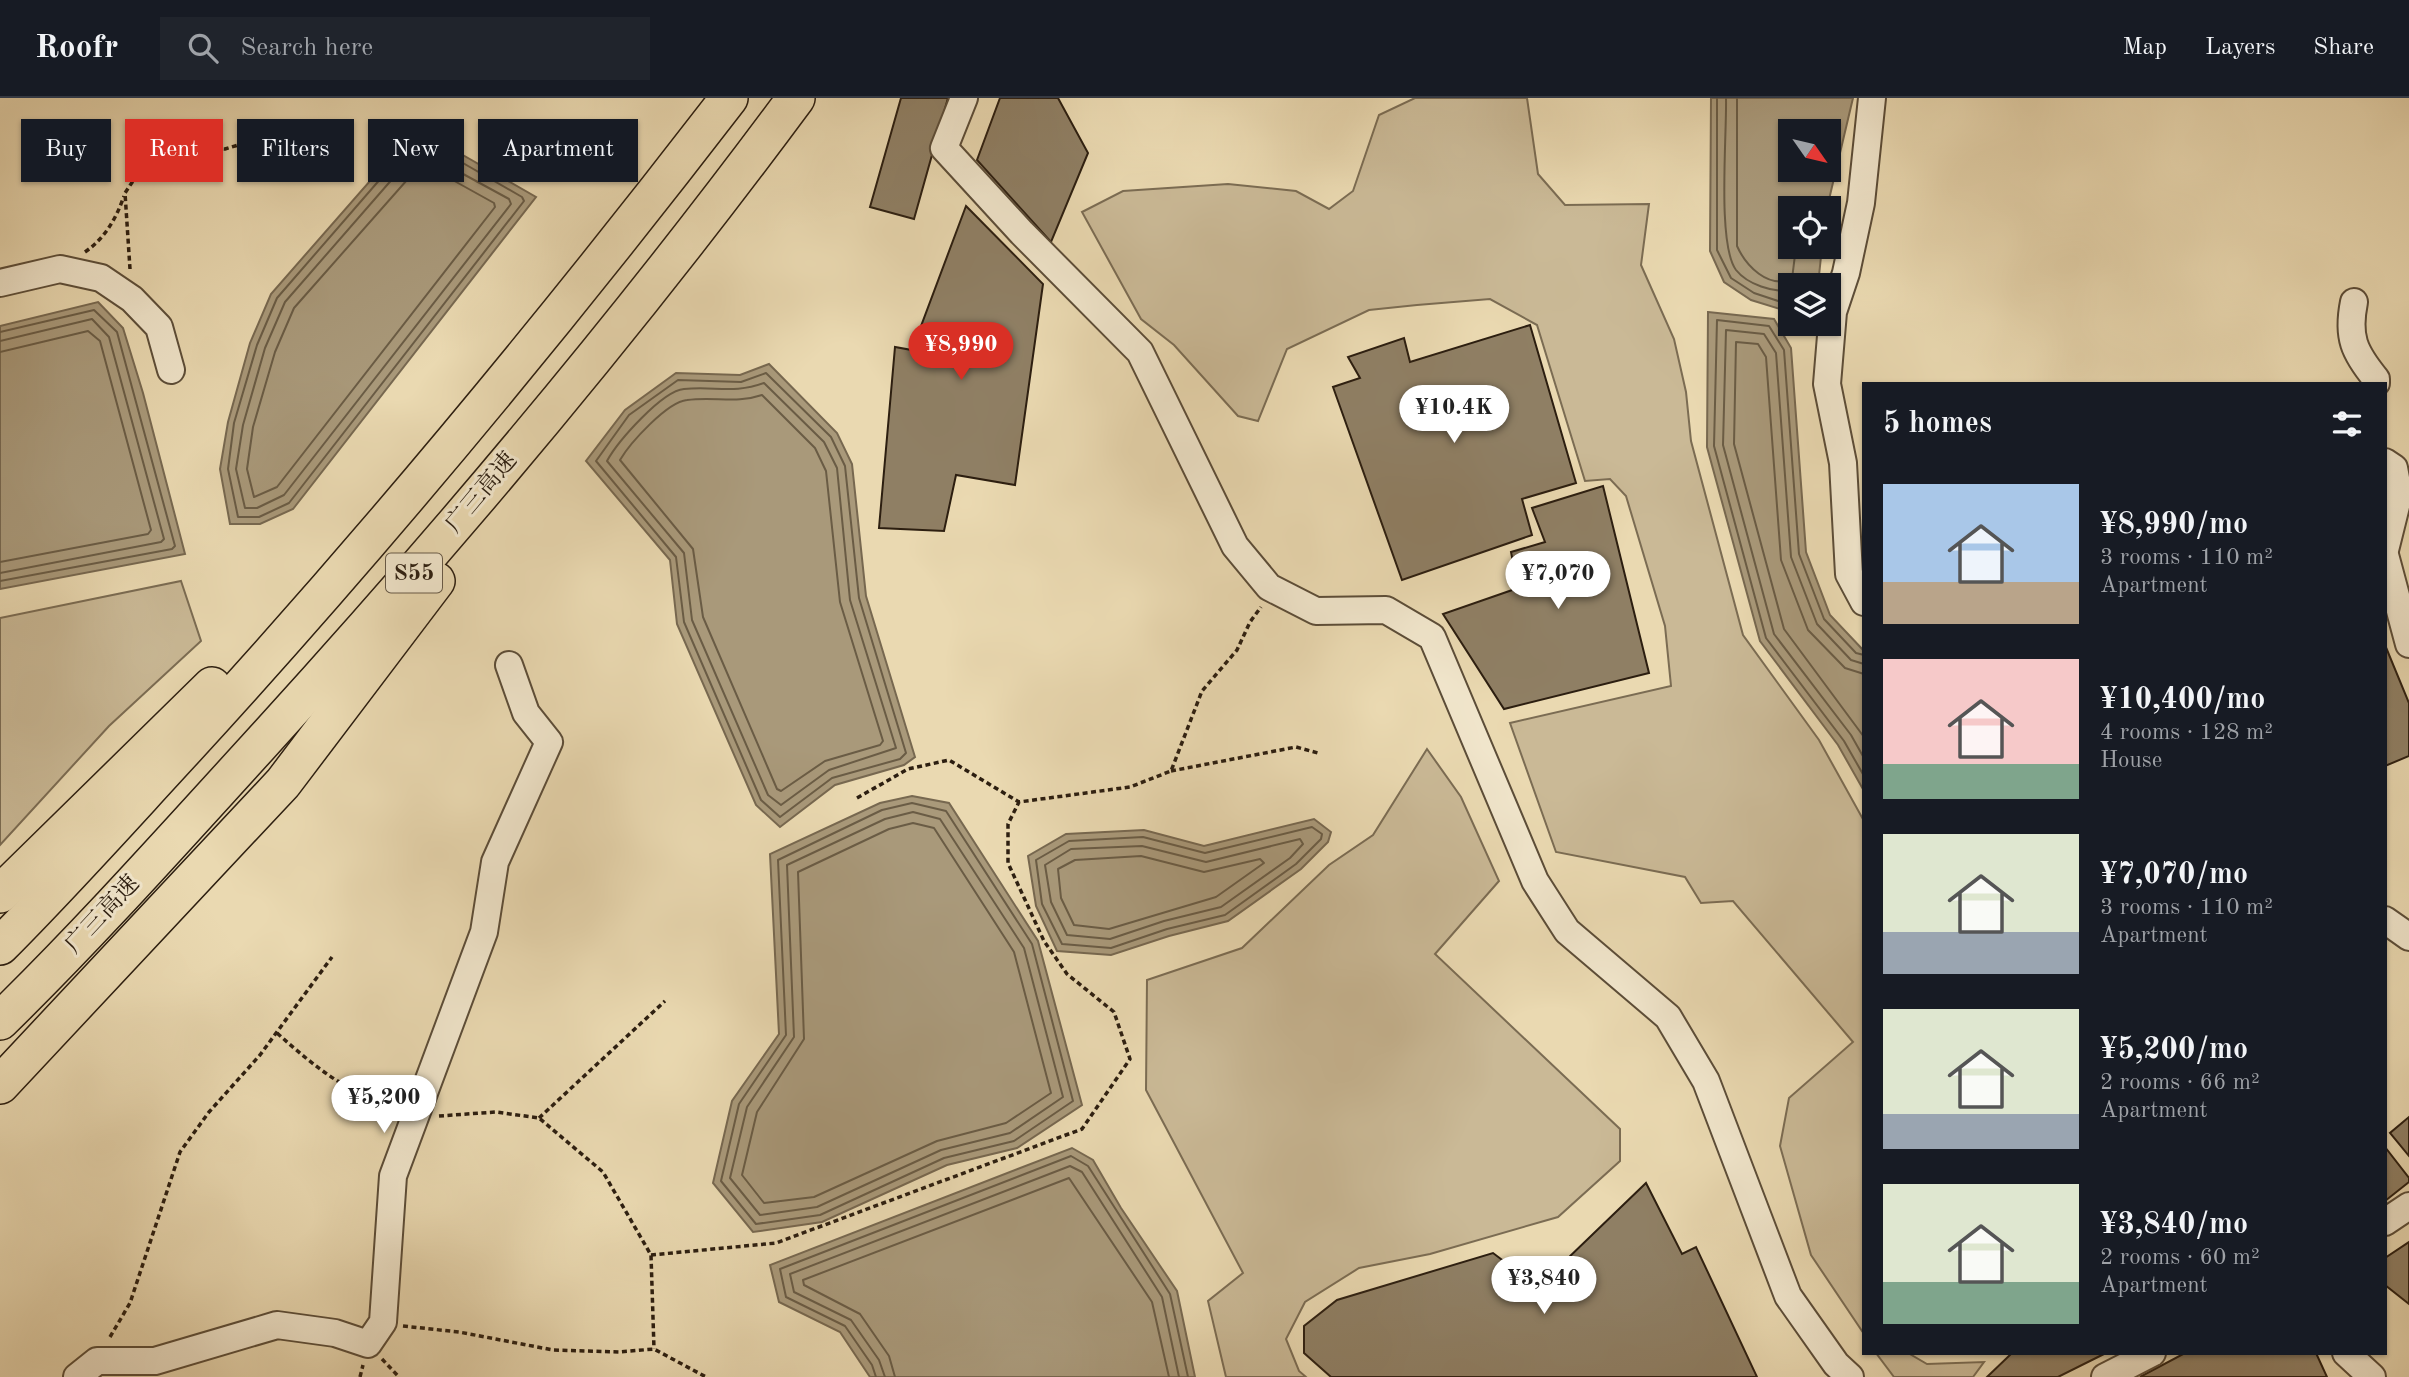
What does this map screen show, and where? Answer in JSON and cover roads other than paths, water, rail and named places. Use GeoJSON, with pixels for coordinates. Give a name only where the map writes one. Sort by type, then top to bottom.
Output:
{"type":"FeatureCollection","features":[{"type":"Feature","properties":{"kind":"highway","name":"S55"},"geometry":{"type":"LineString","coordinates":[[0,946],[282,642],[401,507],[621,239],[729,98]]}},
{"type":"Feature","properties":{"kind":"highway","name":"广三高速"},"geometry":{"type":"LineString","coordinates":[[0,1021],[58,965],[333,665],[537,427],[672,261],[796,98]]}},
{"type":"Feature","properties":{"kind":"highway"},"geometry":{"type":"LineString","coordinates":[[0,1085],[283,783],[437,580],[537,427]]}},
{"type":"Feature","properties":{"kind":"highway"},"geometry":{"type":"LineString","coordinates":[[0,894],[146,749],[401,507]]}},
{"type":"Feature","properties":{"kind":"street"},"geometry":{"type":"LineString","coordinates":[[964,98],[944,148],[1021,233],[1140,352],[1235,546],[1269,587],[1316,611],[1386,610],[1432,637],[1535,881],[1567,931],[1668,1017],[1706,1081],[1788,1296],[1836,1364],[1850,1377]]}},
{"type":"Feature","properties":{"kind":"street"},"geometry":{"type":"LineString","coordinates":[[1862,598],[1849,574],[1843,463],[1827,384],[1833,312],[1846,273],[1861,203],[1872,98]]}},
{"type":"Feature","properties":{"kind":"street"},"geometry":{"type":"LineString","coordinates":[[0,283],[60,269],[101,278],[132,299],[159,327],[171,370]]}},
{"type":"Feature","properties":{"kind":"street"},"geometry":{"type":"LineString","coordinates":[[2354,302],[2349,326],[2358,356],[2376,382]]}},
{"type":"Feature","properties":{"kind":"street"},"geometry":{"type":"LineString","coordinates":[[2387,463],[2394,468],[2399,494],[2387,545]]}},
{"type":"Feature","properties":{"kind":"street"},"geometry":{"type":"LineString","coordinates":[[2387,561],[2409,644]]}},
{"type":"Feature","properties":{"kind":"street"},"geometry":{"type":"LineString","coordinates":[[87,1369],[155,1360],[277,1325],[335,1332],[368,1344],[383,1322],[393,1176],[484,932],[495,862],[549,742],[526,713],[509,666]]}},
{"type":"Feature","properties":{"kind":"street"},"geometry":{"type":"LineString","coordinates":[[2387,921],[2409,937]]}},
{"type":"Feature","properties":{"kind":"street"},"geometry":{"type":"LineString","coordinates":[[2387,1221],[2409,1206]]}},
{"type":"Feature","properties":{"kind":"street"},"geometry":{"type":"LineString","coordinates":[[2105,1377],[2148,1355]]}},
{"type":"Feature","properties":{"kind":"street"},"geometry":{"type":"LineString","coordinates":[[2348,1355],[2372,1377]]}},
{"type":"Feature","properties":{"kind":"water"},"geometry":{"type":"Polygon","coordinates":[[[1711,98],[1853,98],[1841,149],[1841,119],[1778,119],[1778,182],[1833,182],[1830,196],[1778,196],[1778,259],[1821,259],[1819,273],[1778,273],[1778,308],[1751,300],[1724,282],[1710,251],[1711,98]]]}},
{"type":"Feature","properties":{"kind":"water"},"geometry":{"type":"Polygon","coordinates":[[[464,156],[478,164],[478,182],[510,182],[536,197],[293,509],[260,524],[230,524],[220,469],[228,422],[250,343],[271,294],[369,182],[464,182],[464,156]]]}},
{"type":"Feature","properties":{"kind":"water"},"geometry":{"type":"Polygon","coordinates":[[[98,302],[123,328],[185,554],[0,589],[0,326],[98,302]]]}},
{"type":"Feature","properties":{"kind":"water"},"geometry":{"type":"Polygon","coordinates":[[[1708,312],[1774,319],[1778,326],[1778,336],[1784,336],[1791,348],[1806,552],[1830,615],[1862,649],[1862,787],[1838,745],[1760,641],[1707,447],[1708,312]]]}},
{"type":"Feature","properties":{"kind":"water"},"geometry":{"type":"Polygon","coordinates":[[[769,364],[837,433],[852,464],[866,596],[915,757],[904,765],[835,785],[780,827],[756,805],[677,624],[670,560],[586,461],[625,410],[676,373],[740,375],[769,364]]]}},
{"type":"Feature","properties":{"kind":"water"},"geometry":{"type":"Polygon","coordinates":[[[912,796],[949,803],[1038,941],[1082,1105],[1017,1148],[947,1165],[822,1222],[753,1232],[713,1183],[732,1101],[779,1034],[770,854],[880,803],[912,796]]]}},
{"type":"Feature","properties":{"kind":"water"},"geometry":{"type":"Polygon","coordinates":[[[1314,819],[1331,832],[1328,842],[1301,869],[1228,921],[1111,955],[1057,951],[1036,906],[1028,856],[1066,834],[1144,830],[1204,846],[1314,819]]]}},
{"type":"Feature","properties":{"kind":"water"},"geometry":{"type":"Polygon","coordinates":[[[1072,1148],[1093,1160],[1121,1208],[1177,1291],[1195,1377],[870,1377],[840,1332],[779,1302],[770,1265],[1072,1148]]]}}]}
